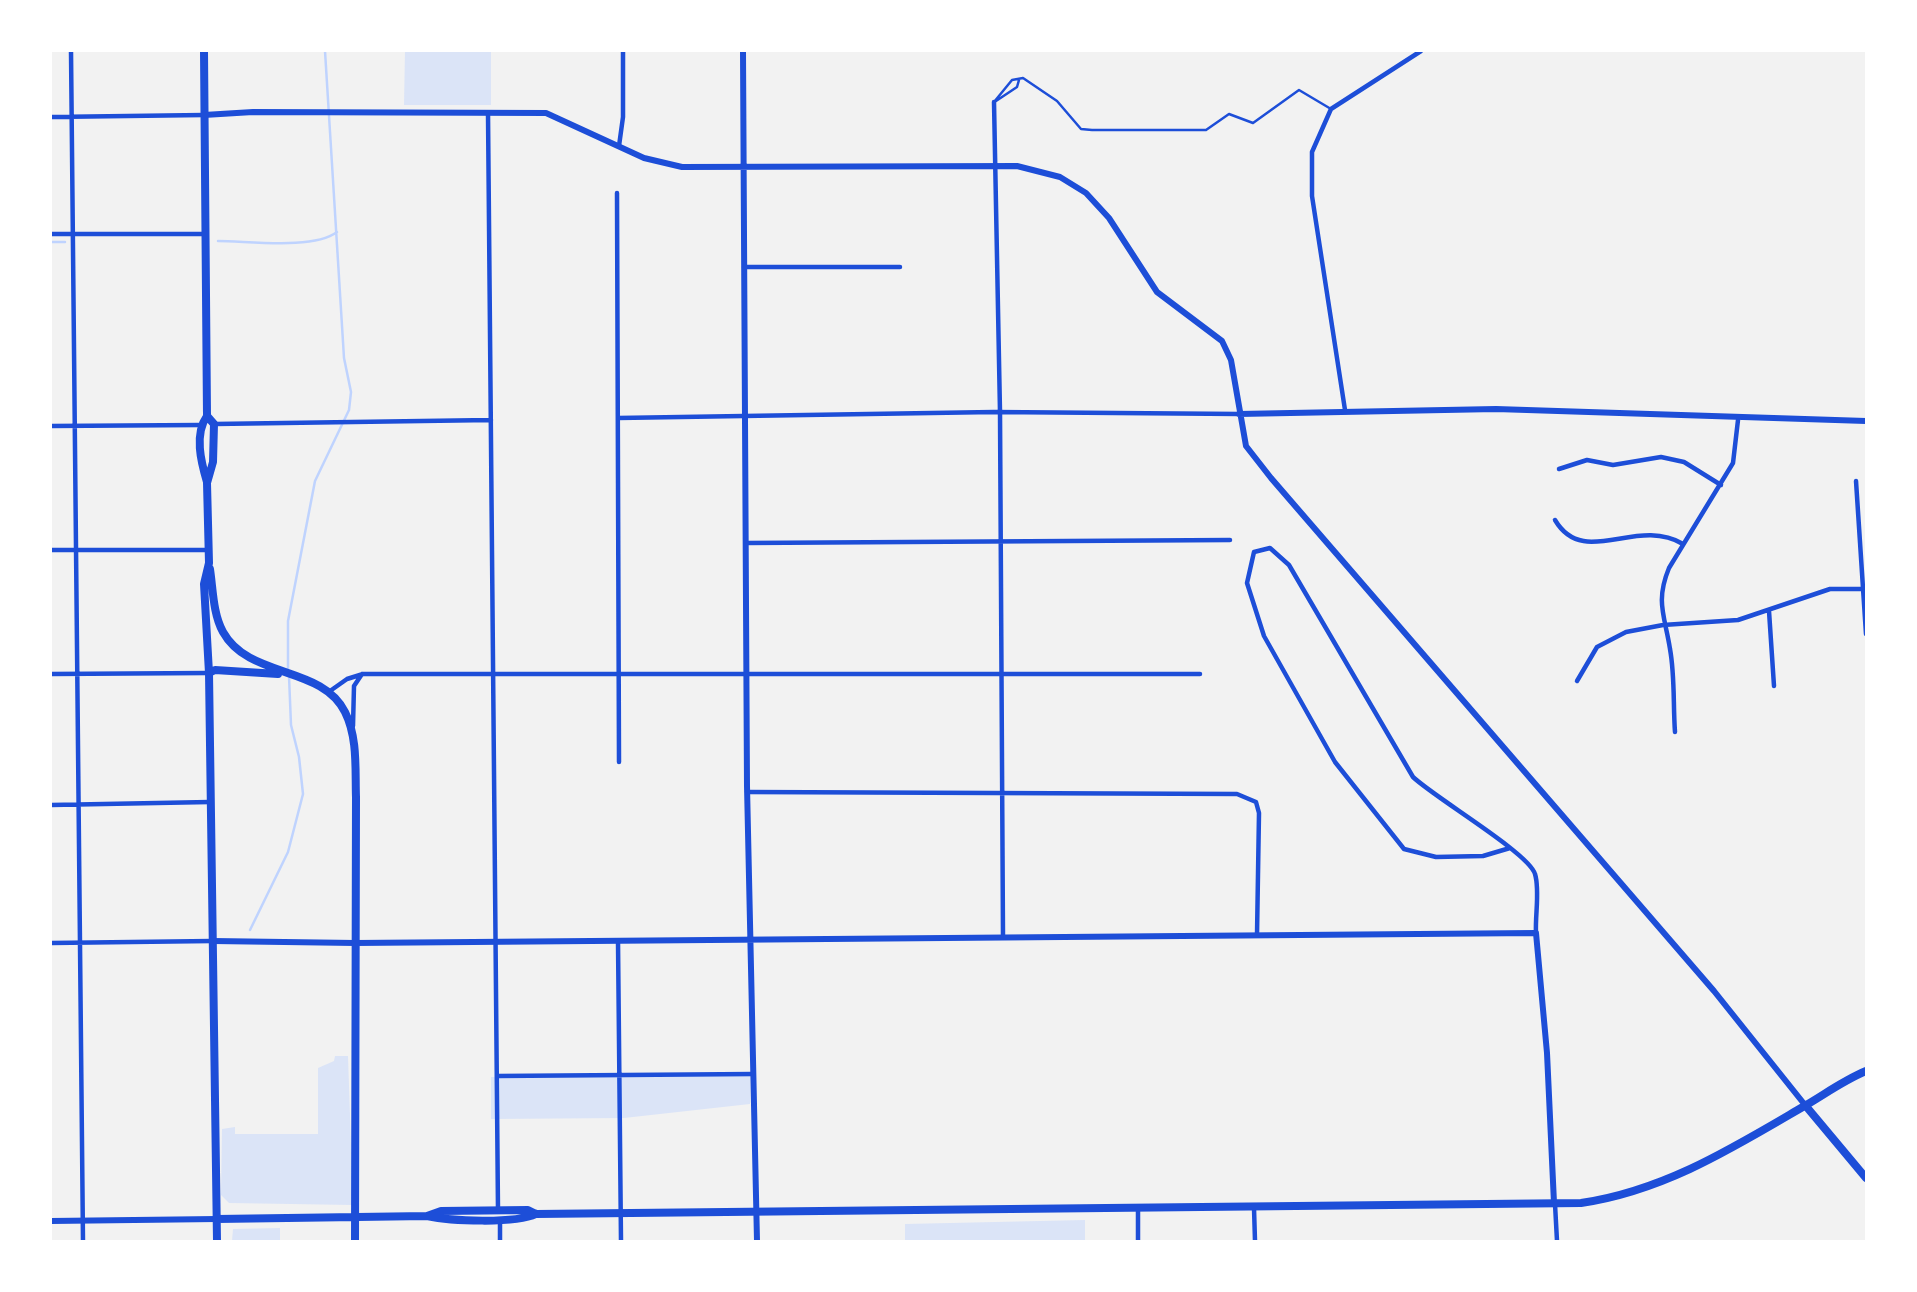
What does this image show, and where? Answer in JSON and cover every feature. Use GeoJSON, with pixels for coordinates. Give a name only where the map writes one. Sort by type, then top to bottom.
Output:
{"type":"FeatureCollection","features":[{"type":"Feature","properties":{"kind":"main road"},"geometry":{"type":"LineString","coordinates":[[204,51],[207,416],[200,425],[201,462],[207,483],[209,563],[218,619],[223,633],[245,655],[269,670]]}},
{"type":"Feature","properties":{"kind":"main road"},"geometry":{"type":"LineString","coordinates":[[207,416],[214,424],[213,462],[207,483]]}},
{"type":"Feature","properties":{"kind":"main road"},"geometry":{"type":"LineString","coordinates":[[209,563],[204,584],[209,673],[217,1241]]}},
{"type":"Feature","properties":{"kind":"main road"},"geometry":{"type":"LineString","coordinates":[[209,673],[215,670],[228,673],[269,670],[293,675],[330,691],[345,712],[353,737],[355,1241]]}},
{"type":"Feature","properties":{"kind":"main road"},"geometry":{"type":"LineString","coordinates":[[209,684],[228,673]]}},
{"type":"Feature","properties":{"kind":"main road"},"geometry":{"type":"LineString","coordinates":[[217,1219],[427,1216],[441,1211],[499,1215],[528,1210],[536,1214],[1254,1208],[1555,1203],[1615,1198],[1646,1189],[1706,1162],[1805,1105],[1838,1082],[1866,1071]]}},
{"type":"Feature","properties":{"kind":"main road"},"geometry":{"type":"LineString","coordinates":[[1805,1105],[1866,1178]]}},
{"type":"Feature","properties":{"kind":"street"},"geometry":{"type":"LineString","coordinates":[[71,51],[83,1241]]}},
{"type":"Feature","properties":{"kind":"street"},"geometry":{"type":"LineString","coordinates":[[619,146],[623,51]]}},
{"type":"Feature","properties":{"kind":"street"},"geometry":{"type":"LineString","coordinates":[[743,51],[741,167],[747,792],[757,1241]]}},
{"type":"Feature","properties":{"kind":"street"},"geometry":{"type":"LineString","coordinates":[[1345,410],[1310,179],[1312,152],[1331,109],[1421,51]]}},
{"type":"Feature","properties":{"kind":"street"},"geometry":{"type":"LineString","coordinates":[[993,102],[1000,412],[1003,936]]}},
{"type":"Feature","properties":{"kind":"street"},"geometry":{"type":"LineString","coordinates":[[488,111],[500,1241]]}},
{"type":"Feature","properties":{"kind":"street"},"geometry":{"type":"LineString","coordinates":[[51,117],[320,112],[546,113],[660,164],[741,167],[994,166],[1044,171],[1086,193],[1109,218],[1157,292],[1222,341],[1231,360],[1246,446],[1271,478],[1714,990],[1805,1105]]}},
{"type":"Feature","properties":{"kind":"street"},"geometry":{"type":"LineString","coordinates":[[617,193],[619,762]]}},
{"type":"Feature","properties":{"kind":"street"},"geometry":{"type":"LineString","coordinates":[[51,234],[206,233]]}},
{"type":"Feature","properties":{"kind":"street"},"geometry":{"type":"LineString","coordinates":[[744,267],[900,267]]}},
{"type":"Feature","properties":{"kind":"street"},"geometry":{"type":"LineString","coordinates":[[618,418],[745,414],[1239,414],[1496,409],[1738,419],[1866,421]]}},
{"type":"Feature","properties":{"kind":"street"},"geometry":{"type":"LineString","coordinates":[[1675,732],[1670,648],[1660,602],[1663,584],[1683,544],[1721,485],[1735,455],[1738,419]]}},
{"type":"Feature","properties":{"kind":"street"},"geometry":{"type":"LineString","coordinates":[[214,424],[491,420]]}},
{"type":"Feature","properties":{"kind":"street"},"geometry":{"type":"LineString","coordinates":[[51,426],[200,425]]}},
{"type":"Feature","properties":{"kind":"street"},"geometry":{"type":"LineString","coordinates":[[1559,469],[1587,460],[1613,465],[1661,457],[1684,462],[1721,485]]}},
{"type":"Feature","properties":{"kind":"street"},"geometry":{"type":"LineString","coordinates":[[1856,481],[1866,634]]}},
{"type":"Feature","properties":{"kind":"street"},"geometry":{"type":"LineString","coordinates":[[1555,520],[1566,535],[1582,542],[1645,534],[1672,537],[1683,544]]}},
{"type":"Feature","properties":{"kind":"street"},"geometry":{"type":"LineString","coordinates":[[746,543],[1230,540]]}},
{"type":"Feature","properties":{"kind":"street"},"geometry":{"type":"LineString","coordinates":[[1510,848],[1483,856],[1436,857],[1404,849],[1335,762],[1264,636],[1247,583],[1254,552],[1270,548],[1289,565],[1413,777],[1429,792],[1510,848],[1525,859],[1535,873],[1536,933],[1547,1053],[1557,1241]]}},
{"type":"Feature","properties":{"kind":"street"},"geometry":{"type":"LineString","coordinates":[[51,550],[208,550]]}},
{"type":"Feature","properties":{"kind":"street"},"geometry":{"type":"LineString","coordinates":[[1577,681],[1590,656],[1605,641],[1626,632],[1663,625],[1738,620],[1830,589],[1865,589]]}},
{"type":"Feature","properties":{"kind":"street"},"geometry":{"type":"LineString","coordinates":[[1769,611],[1774,686]]}},
{"type":"Feature","properties":{"kind":"street"},"geometry":{"type":"LineString","coordinates":[[51,674],[209,673]]}},
{"type":"Feature","properties":{"kind":"street"},"geometry":{"type":"LineString","coordinates":[[353,737],[354,686],[363,674]]}},
{"type":"Feature","properties":{"kind":"street"},"geometry":{"type":"LineString","coordinates":[[330,691],[347,679],[363,674],[1200,674]]}},
{"type":"Feature","properties":{"kind":"street"},"geometry":{"type":"LineString","coordinates":[[747,792],[1237,794],[1256,802],[1259,813],[1257,935]]}},
{"type":"Feature","properties":{"kind":"street"},"geometry":{"type":"LineString","coordinates":[[51,805],[211,802]]}},
{"type":"Feature","properties":{"kind":"street"},"geometry":{"type":"LineString","coordinates":[[51,943],[1536,933]]}},
{"type":"Feature","properties":{"kind":"street"},"geometry":{"type":"LineString","coordinates":[[618,940],[621,1241]]}},
{"type":"Feature","properties":{"kind":"street"},"geometry":{"type":"LineString","coordinates":[[498,1076],[753,1074]]}},
{"type":"Feature","properties":{"kind":"street"},"geometry":{"type":"LineString","coordinates":[[1254,1208],[1255,1241]]}},
{"type":"Feature","properties":{"kind":"street"},"geometry":{"type":"LineString","coordinates":[[1138,1209],[1138,1241]]}},
{"type":"Feature","properties":{"kind":"street"},"geometry":{"type":"LineString","coordinates":[[51,1221],[217,1219]]}},
{"type":"Feature","properties":{"kind":"lane"},"geometry":{"type":"LineString","coordinates":[[1020,78],[1057,101],[1081,129],[1206,130],[1229,114],[1253,123],[1299,90],[1331,109]]}},
{"type":"Feature","properties":{"kind":"lane"},"geometry":{"type":"LineString","coordinates":[[993,102],[1017,87],[1020,78]]}},
{"type":"Feature","properties":{"kind":"lane"},"geometry":{"type":"LineString","coordinates":[[993,102],[1004,87],[1020,78]]}},
{"type":"Feature","properties":{"kind":"shaded area"},"geometry":{"type":"Polygon","coordinates":[[[405,51],[491,51],[491,105],[404,105],[405,51]]]}},
{"type":"Feature","properties":{"kind":"shaded area"},"geometry":{"type":"Polygon","coordinates":[[[335,1056],[348,1056],[353,1205],[229,1203],[221,1195],[222,1129],[235,1127],[235,1134],[318,1134],[318,1068],[334,1061],[335,1056]]]}},
{"type":"Feature","properties":{"kind":"shaded area"},"geometry":{"type":"Polygon","coordinates":[[[750,1074],[750,1104],[624,1118],[491,1119],[491,1077],[750,1074]]]}},
{"type":"Feature","properties":{"kind":"shaded area"},"geometry":{"type":"Polygon","coordinates":[[[1085,1220],[1085,1241],[905,1241],[905,1224],[1085,1220]]]}},
{"type":"Feature","properties":{"kind":"shaded area"},"geometry":{"type":"Polygon","coordinates":[[[280,1228],[280,1241],[232,1241],[233,1229],[280,1228]]]}},
{"type":"Feature","properties":{"kind":"waterway"},"geometry":{"type":"LineString","coordinates":[[288,669],[288,621],[315,481],[349,410],[351,392],[344,358],[325,51]]}},
{"type":"Feature","properties":{"kind":"waterway"},"geometry":{"type":"LineString","coordinates":[[218,241],[297,243],[326,238],[337,232]]}},
{"type":"Feature","properties":{"kind":"waterway"},"geometry":{"type":"LineString","coordinates":[[51,242],[65,242]]}},
{"type":"Feature","properties":{"kind":"waterway"},"geometry":{"type":"LineString","coordinates":[[250,930],[288,852],[303,794],[299,757],[291,725],[289,676]]}}]}
